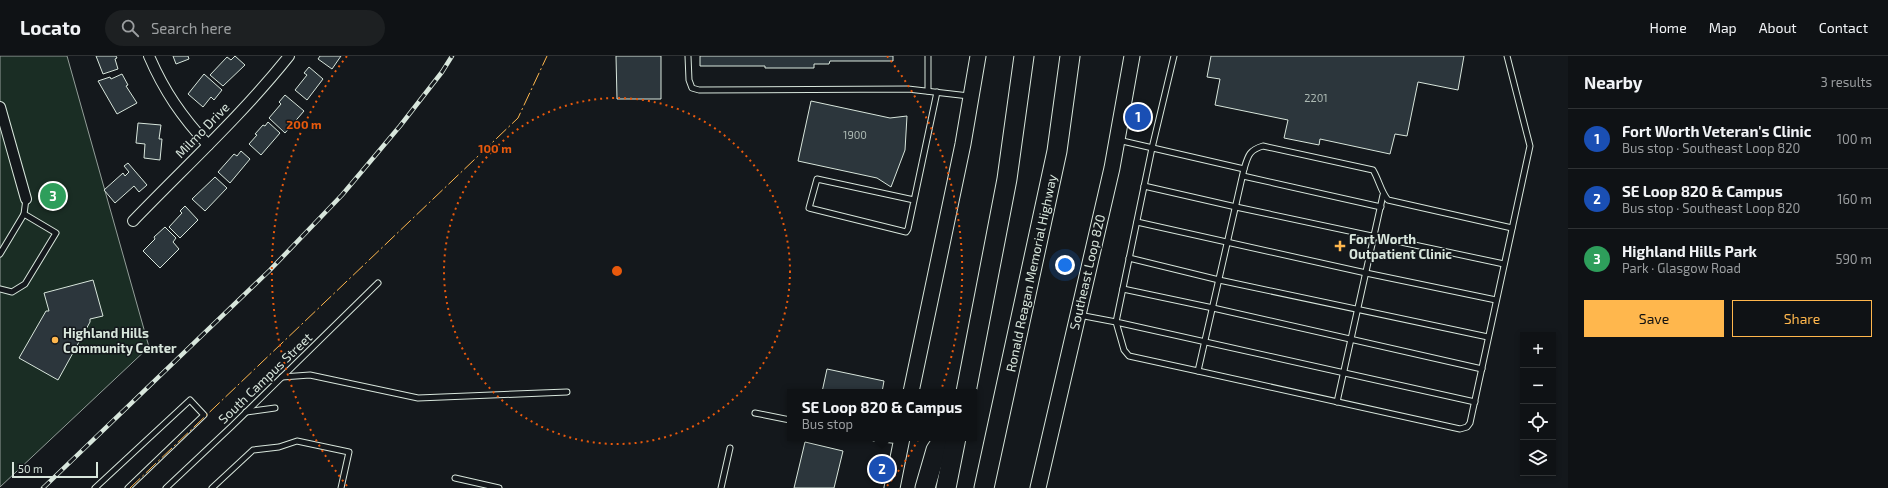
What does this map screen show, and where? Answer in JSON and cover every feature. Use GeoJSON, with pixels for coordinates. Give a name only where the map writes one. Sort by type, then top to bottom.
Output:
{"type":"FeatureCollection","features":[{"type":"Feature","properties":{"kind":"highway"},"geometry":{"type":"LineString","coordinates":[[967,389],[1007,179],[1024,56]]}},
{"type":"Feature","properties":{"kind":"highway","name":"Ronald Reagan Memorial Highway"},"geometry":{"type":"LineString","coordinates":[[984,488],[1058,151],[1070,56]]}},
{"type":"Feature","properties":{"kind":"highway"},"geometry":{"type":"LineString","coordinates":[[925,488],[936,450],[942,441]]}},
{"type":"Feature","properties":{"kind":"highway"},"geometry":{"type":"LineString","coordinates":[[946,488],[955,441]]}},
{"type":"Feature","properties":{"kind":"main road"},"geometry":{"type":"LineString","coordinates":[[912,389],[963,144],[978,56]]}},
{"type":"Feature","properties":{"kind":"main road","name":"Southeast Loop 820"},"geometry":{"type":"LineString","coordinates":[[1038,488],[1117,140],[1132,56]]}},
{"type":"Feature","properties":{"kind":"main road"},"geometry":{"type":"LineString","coordinates":[[892,488],[902,441]]}},
{"type":"Feature","properties":{"kind":"street"},"geometry":{"type":"LineString","coordinates":[[149,56],[160,83],[189,124],[208,145]]}},
{"type":"Feature","properties":{"kind":"street","name":"Milmo Drive"},"geometry":{"type":"LineString","coordinates":[[133,221],[208,145],[276,72],[288,56]]}},
{"type":"Feature","properties":{"kind":"street"},"geometry":{"type":"LineString","coordinates":[[0,107],[26,199]]}},
{"type":"Feature","properties":{"kind":"lane"},"geometry":{"type":"LineString","coordinates":[[688,56],[689,80],[692,88],[699,90],[908,89],[970,96]]}},
{"type":"Feature","properties":{"kind":"lane"},"geometry":{"type":"LineString","coordinates":[[928,56],[928,91]]}},
{"type":"Feature","properties":{"kind":"lane"},"geometry":{"type":"LineString","coordinates":[[1174,56],[1152,148],[1116,322],[1124,350],[1129,356],[1460,429],[1467,427],[1470,423],[1530,146],[1507,56]]}},
{"type":"Feature","properties":{"kind":"lane"},"geometry":{"type":"LineString","coordinates":[[914,200],[817,179],[809,208],[904,232],[908,229],[937,92]]}},
{"type":"Feature","properties":{"kind":"lane"},"geometry":{"type":"LineString","coordinates":[[1117,140],[1244,169]]}},
{"type":"Feature","properties":{"kind":"lane"},"geometry":{"type":"LineString","coordinates":[[1198,371],[1244,169],[1249,153],[1254,149],[1263,146],[1373,170],[1380,181],[1383,195],[1337,402]]}},
{"type":"Feature","properties":{"kind":"lane"},"geometry":{"type":"LineString","coordinates":[[1243,176],[1381,207]]}},
{"type":"Feature","properties":{"kind":"lane"},"geometry":{"type":"LineString","coordinates":[[1144,186],[1504,264]]}},
{"type":"Feature","properties":{"kind":"lane"},"geometry":{"type":"LineString","coordinates":[[1383,195],[1388,200],[1512,228]]}},
{"type":"Feature","properties":{"kind":"lane"},"geometry":{"type":"LineString","coordinates":[[0,254],[24,214],[26,199]]}},
{"type":"Feature","properties":{"kind":"lane"},"geometry":{"type":"LineString","coordinates":[[0,289],[12,292],[17,291],[25,284],[56,233],[24,214]]}},
{"type":"Feature","properties":{"kind":"lane"},"geometry":{"type":"LineString","coordinates":[[1137,222],[1228,241],[1366,273],[1496,300]]}},
{"type":"Feature","properties":{"kind":"lane"},"geometry":{"type":"LineString","coordinates":[[1129,258],[1219,280],[1358,308],[1488,337]]}},
{"type":"Feature","properties":{"kind":"lane","name":"South Campus Street"},"geometry":{"type":"LineString","coordinates":[[166,488],[378,283]]}},
{"type":"Feature","properties":{"kind":"lane"},"geometry":{"type":"LineString","coordinates":[[1123,289],[1482,369]]}},
{"type":"Feature","properties":{"kind":"lane"},"geometry":{"type":"LineString","coordinates":[[1077,315],[1205,341],[1475,402]]}},
{"type":"Feature","properties":{"kind":"lane"},"geometry":{"type":"LineString","coordinates":[[282,377],[310,375],[418,398],[567,392]]}},
{"type":"Feature","properties":{"kind":"lane"},"geometry":{"type":"LineString","coordinates":[[95,488],[190,400],[204,415],[128,488]]}},
{"type":"Feature","properties":{"kind":"lane"},"geometry":{"type":"LineString","coordinates":[[246,412],[275,408]]}},
{"type":"Feature","properties":{"kind":"lane"},"geometry":{"type":"LineString","coordinates":[[755,413],[787,419]]}},
{"type":"Feature","properties":{"kind":"lane"},"geometry":{"type":"LineString","coordinates":[[212,488],[253,450],[279,447],[298,441],[349,452],[341,488]]}},
{"type":"Feature","properties":{"kind":"lane"},"geometry":{"type":"LineString","coordinates":[[721,488],[730,448]]}},
{"type":"Feature","properties":{"kind":"lane"},"geometry":{"type":"LineString","coordinates":[[455,478],[499,488]]}},
{"type":"Feature","properties":{"kind":"green space"},"geometry":{"type":"Polygon","coordinates":[[[0,56],[67,56],[149,347],[0,487],[0,56]]]}},
{"type":"Feature","properties":{"kind":"building"},"geometry":{"type":"Polygon","coordinates":[[[96,56],[116,56],[117,58],[115,59],[118,69],[103,74],[96,56]]]}},
{"type":"Feature","properties":{"kind":"building"},"geometry":{"type":"Polygon","coordinates":[[[173,56],[188,56],[189,59],[176,64],[173,56]]]}},
{"type":"Feature","properties":{"kind":"building"},"geometry":{"type":"Polygon","coordinates":[[[235,56],[245,65],[223,86],[210,75],[227,57],[231,60],[235,56]]]}},
{"type":"Feature","properties":{"kind":"building"},"geometry":{"type":"Polygon","coordinates":[[[320,56],[341,56],[332,69],[318,59],[320,56]]]}},
{"type":"Feature","properties":{"kind":"building"},"geometry":{"type":"Polygon","coordinates":[[[616,56],[661,56],[661,99],[617,99],[616,56]]]}},
{"type":"Feature","properties":{"kind":"building"},"geometry":{"type":"Polygon","coordinates":[[[700,56],[893,56],[893,61],[830,61],[829,64],[814,64],[814,68],[765,68],[765,66],[700,66],[700,56]]]}},
{"type":"Feature","properties":{"kind":"building"},"geometry":{"type":"Polygon","coordinates":[[[1211,56],[1464,56],[1458,90],[1418,82],[1407,136],[1395,134],[1390,154],[1320,139],[1319,145],[1284,138],[1288,120],[1215,105],[1220,79],[1207,77],[1211,56]]]}},
{"type":"Feature","properties":{"kind":"building"},"geometry":{"type":"Polygon","coordinates":[[[309,67],[323,79],[307,100],[295,90],[307,75],[304,73],[309,67]]]}},
{"type":"Feature","properties":{"kind":"building"},"geometry":{"type":"Polygon","coordinates":[[[122,74],[128,85],[126,86],[137,103],[117,114],[98,81],[110,77],[111,79],[122,74]]]}},
{"type":"Feature","properties":{"kind":"building"},"geometry":{"type":"Polygon","coordinates":[[[204,74],[222,90],[214,100],[211,97],[203,107],[188,94],[204,74]]]}},
{"type":"Feature","properties":{"kind":"building"},"geometry":{"type":"Polygon","coordinates":[[[285,95],[304,111],[285,133],[269,118],[281,104],[279,102],[285,95]]]}},
{"type":"Feature","properties":{"kind":"building"},"geometry":{"type":"Polygon","coordinates":[[[811,101],[890,118],[907,116],[905,150],[891,187],[877,178],[798,161],[811,101]]]}},
{"type":"Feature","properties":{"kind":"building"},"geometry":{"type":"Polygon","coordinates":[[[268,122],[280,133],[261,155],[249,144],[257,135],[255,134],[268,122]]]}},
{"type":"Feature","properties":{"kind":"building"},"geometry":{"type":"Polygon","coordinates":[[[138,123],[161,125],[159,139],[162,139],[160,160],[144,158],[145,144],[136,143],[138,123]]]}},
{"type":"Feature","properties":{"kind":"building"},"geometry":{"type":"Polygon","coordinates":[[[241,151],[250,159],[230,183],[218,172],[234,154],[237,156],[241,151]]]}},
{"type":"Feature","properties":{"kind":"building"},"geometry":{"type":"Polygon","coordinates":[[[128,163],[147,185],[139,192],[134,186],[115,203],[104,190],[123,173],[125,176],[129,172],[124,166],[128,163]]]}},
{"type":"Feature","properties":{"kind":"building"},"geometry":{"type":"Polygon","coordinates":[[[215,177],[227,188],[205,211],[192,199],[215,177]]]}},
{"type":"Feature","properties":{"kind":"building"},"geometry":{"type":"Polygon","coordinates":[[[185,206],[198,220],[180,238],[169,227],[182,213],[180,211],[185,206]]]}},
{"type":"Feature","properties":{"kind":"building"},"geometry":{"type":"Polygon","coordinates":[[[165,227],[176,238],[173,242],[179,249],[160,268],[143,251],[155,239],[154,237],[165,227]]]}},
{"type":"Feature","properties":{"kind":"building","name":"Highland Hills Community Center"},"geometry":{"type":"Polygon","coordinates":[[[93,280],[103,316],[90,319],[90,322],[58,380],[19,358],[46,311],[49,311],[44,293],[93,280]]]}},
{"type":"Feature","properties":{"kind":"building"},"geometry":{"type":"Polygon","coordinates":[[[827,369],[884,381],[883,389],[823,389],[827,369]]]}},
{"type":"Feature","properties":{"kind":"building"},"geometry":{"type":"Polygon","coordinates":[[[805,442],[843,451],[834,488],[794,488],[805,442]]]}},
{"type":"Feature","properties":{"kind":"railway"},"geometry":{"type":"LineString","coordinates":[[43,488],[270,270],[342,195],[400,126],[442,72],[452,56]]}},
{"type":"Feature","properties":{"kind":"power"},"geometry":{"type":"LineString","coordinates":[[130,488],[518,118],[547,56]]}},
{"type":"Feature","properties":{"kind":"place","name":"Fort Worth Veteran's Clinic"},"geometry":{"type":"Point","coordinates":[1138,117]}},
{"type":"Feature","properties":{"kind":"place","name":"Highland Hills Park"},"geometry":{"type":"Point","coordinates":[53,196]}},
{"type":"Feature","properties":{"kind":"place","name":"Fort Worth Outpatient Clinic"},"geometry":{"type":"Point","coordinates":[1340,246]}},
{"type":"Feature","properties":{"kind":"place","name":"Highland Hills Community Center"},"geometry":{"type":"Point","coordinates":[55,340]}},
{"type":"Feature","properties":{"kind":"place","name":"SE Loop 820 & Campus"},"geometry":{"type":"Point","coordinates":[882,469]}}]}
